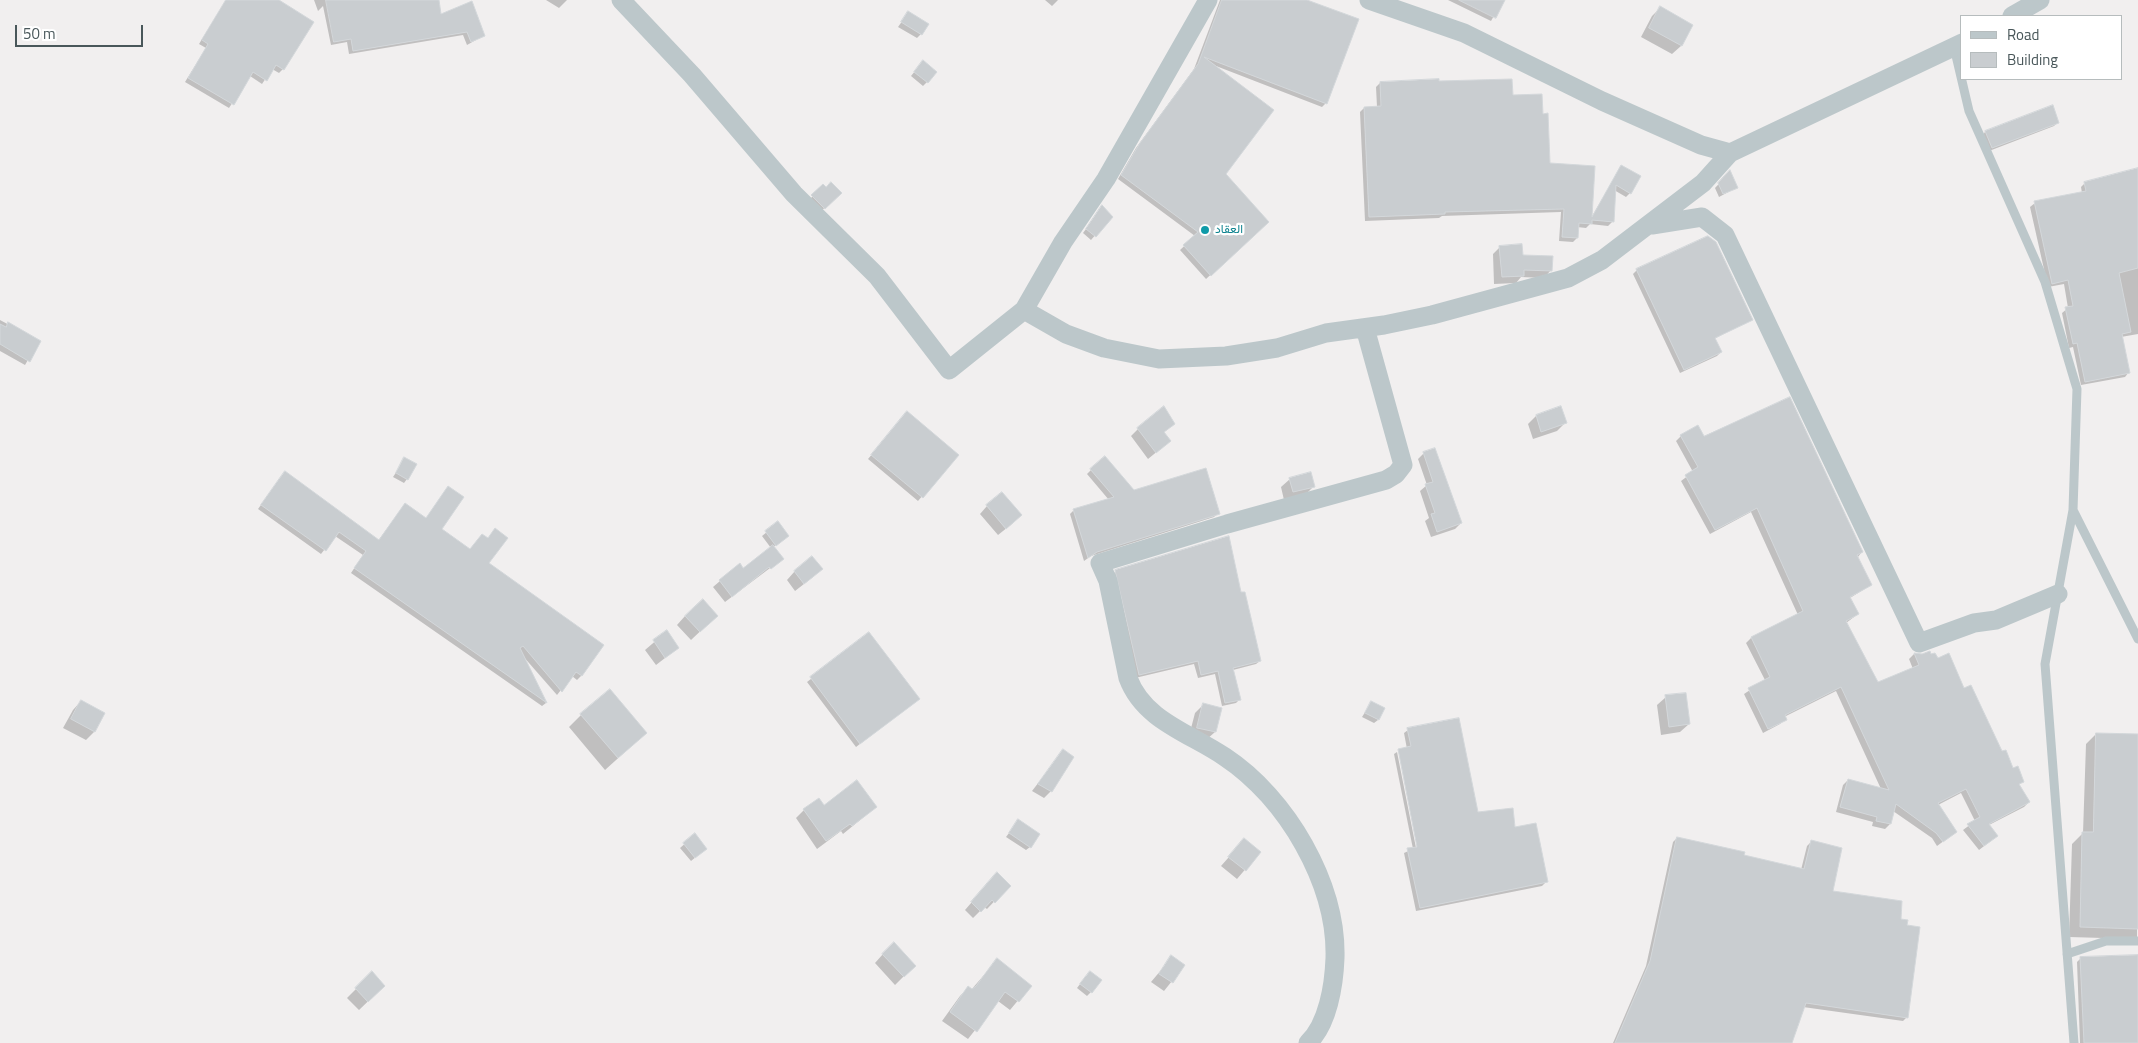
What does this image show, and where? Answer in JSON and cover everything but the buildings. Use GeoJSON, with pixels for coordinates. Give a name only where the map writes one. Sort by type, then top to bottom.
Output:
{"type":"FeatureCollection","features":[{"type":"Feature","properties":{"kind":"street"},"geometry":{"type":"LineString","coordinates":[[621,0],[692,75],[794,194],[877,276],[949,370],[1024,310],[1063,242],[1106,179],[1208,0]]}},
{"type":"Feature","properties":{"kind":"street"},"geometry":{"type":"LineString","coordinates":[[1369,0],[1464,33],[1602,101],[1701,145],[1730,153]]}},
{"type":"Feature","properties":{"kind":"street"},"geometry":{"type":"LineString","coordinates":[[2014,15],[2040,0]]}},
{"type":"Feature","properties":{"kind":"street"},"geometry":{"type":"LineString","coordinates":[[1024,310],[1066,334],[1104,348],[1159,358],[1226,356],[1277,348],[1326,334],[1432,315],[1568,278],[1602,260],[1703,183],[1730,153],[1958,45]]}},
{"type":"Feature","properties":{"kind":"street"},"geometry":{"type":"LineString","coordinates":[[1648,225],[1702,217],[1725,235],[1919,643],[1974,623],[1996,620],[2058,594]]}},
{"type":"Feature","properties":{"kind":"street"},"geometry":{"type":"LineString","coordinates":[[1308,1043],[1319,1029],[1328,1002],[1335,966],[1336,940],[1329,903],[1310,859],[1286,815],[1264,789],[1226,757],[1144,707],[1134,693],[1128,678],[1108,581],[1100,563],[1226,524],[1386,480],[1396,474],[1403,465],[1366,328]]}},
{"type":"Feature","properties":{"kind":"lane"},"geometry":{"type":"LineString","coordinates":[[1964,80],[1969,111],[2045,282],[2077,389],[2073,510],[2045,664],[2074,1043]]}},
{"type":"Feature","properties":{"kind":"lane"},"geometry":{"type":"LineString","coordinates":[[2073,510],[2138,639]]}},
{"type":"Feature","properties":{"kind":"lane"},"geometry":{"type":"LineString","coordinates":[[2068,954],[2106,941],[2138,941]]}},
{"type":"Feature","properties":{"kind":"place","name":"العقاد"},"geometry":{"type":"Point","coordinates":[1205,230]}}]}
